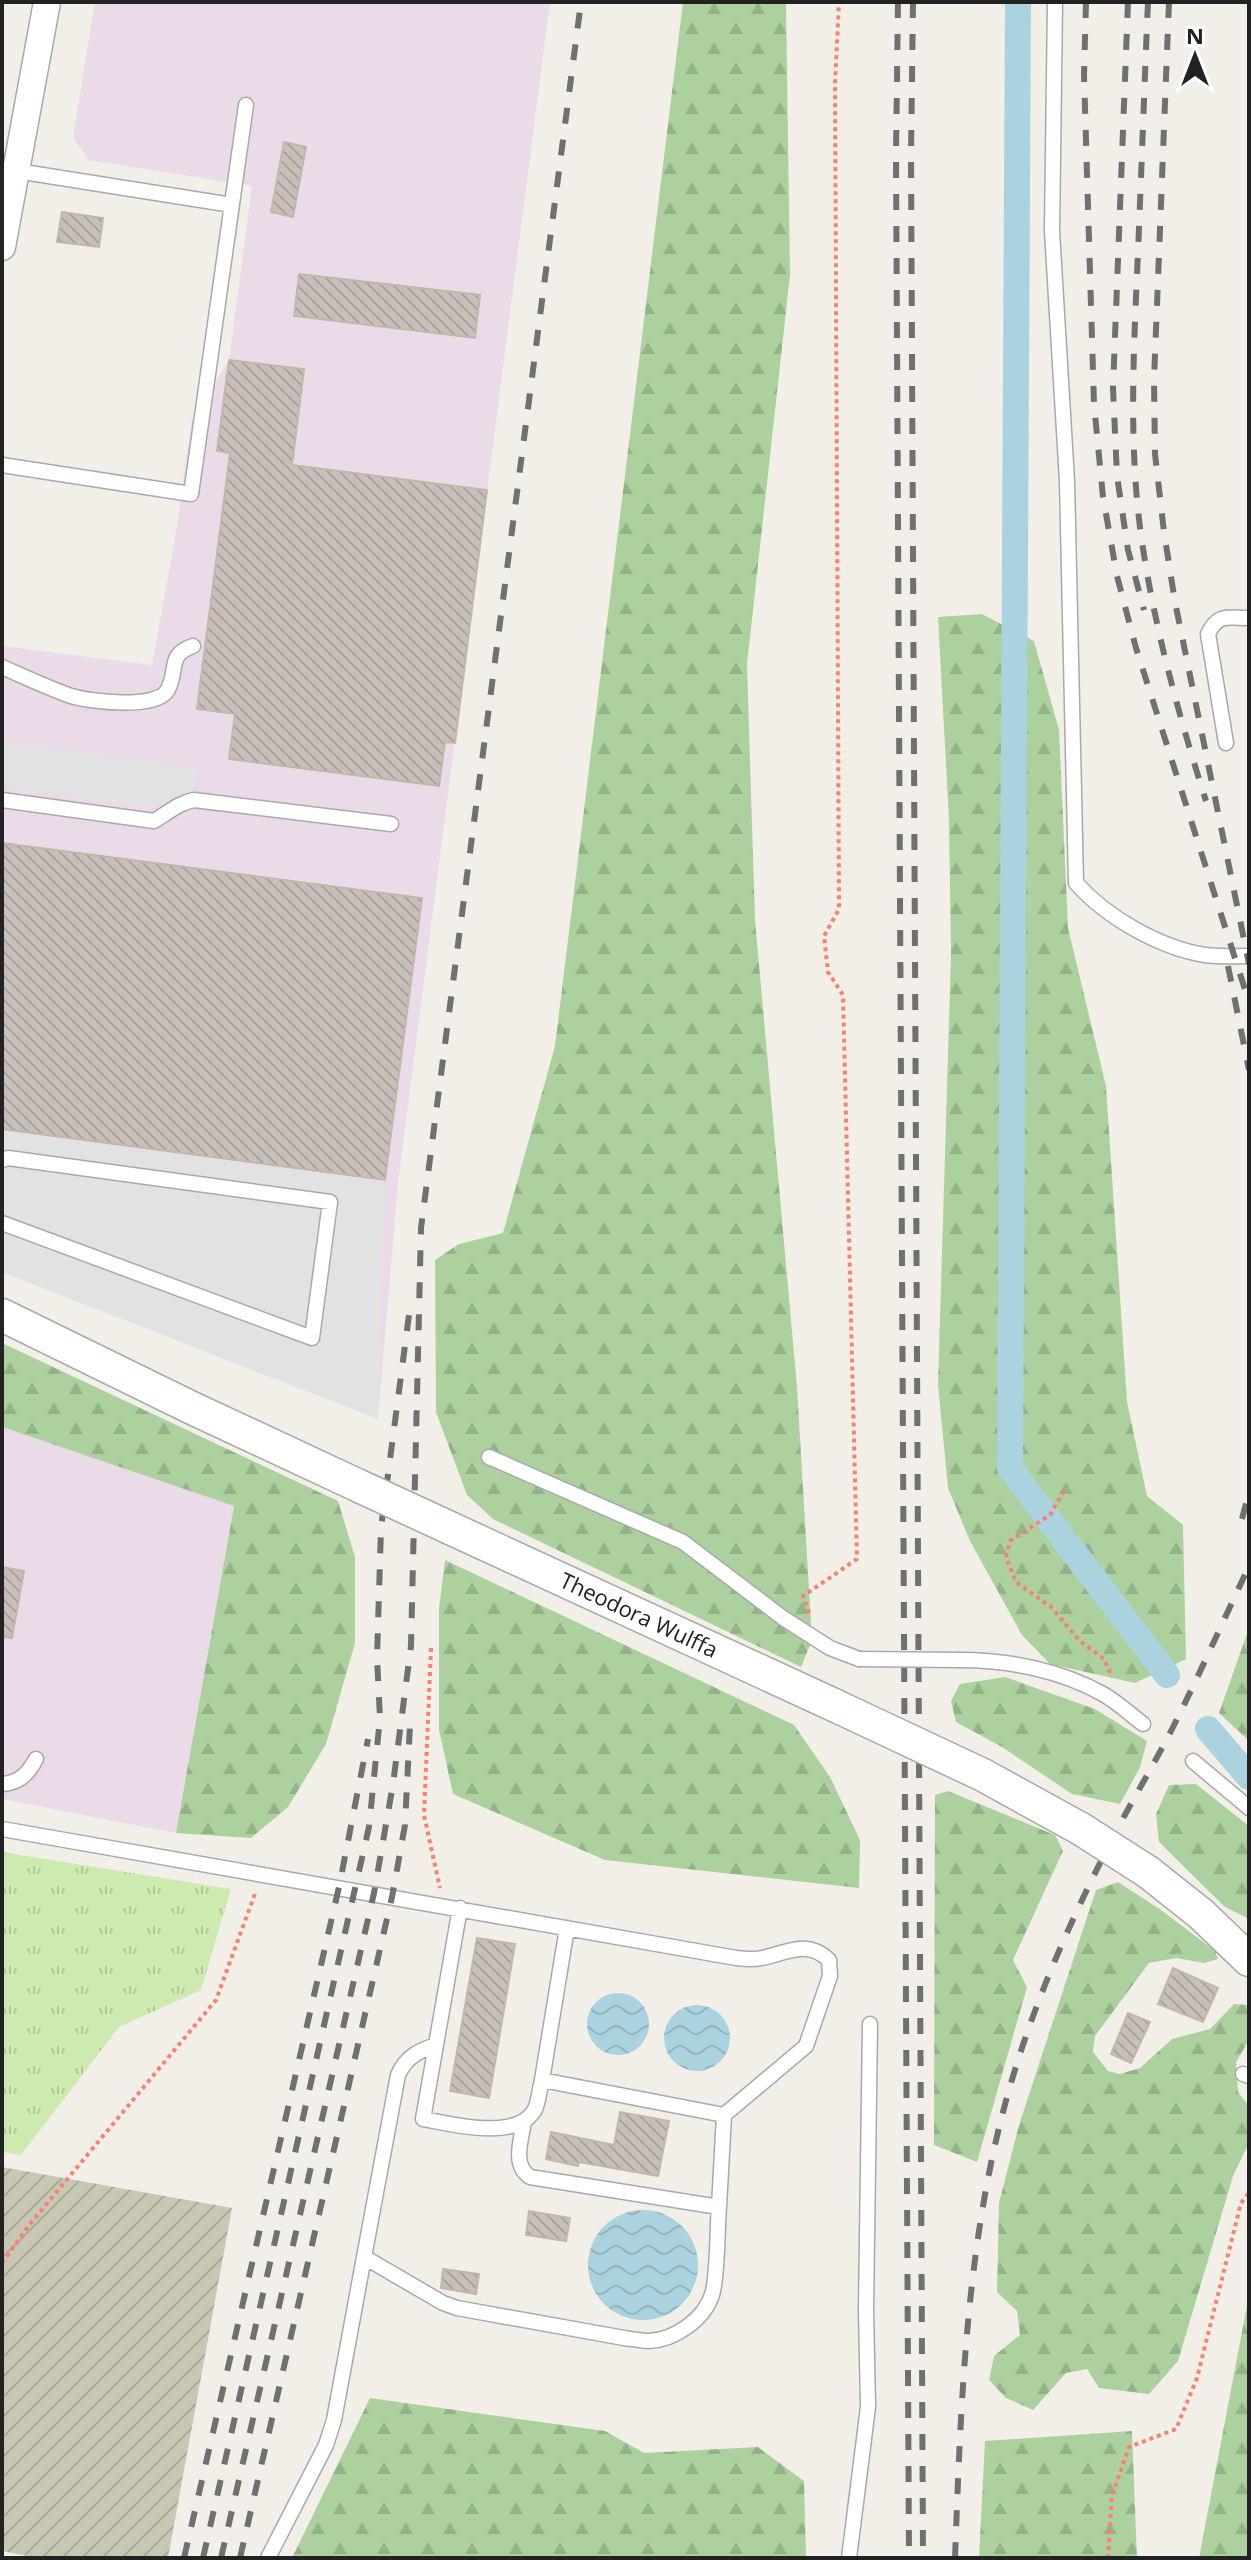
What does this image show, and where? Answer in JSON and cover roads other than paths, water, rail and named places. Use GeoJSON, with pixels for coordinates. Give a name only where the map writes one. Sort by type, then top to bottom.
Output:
{"type":"FeatureCollection","features":[{"type":"Feature","properties":{"kind":"street"},"geometry":{"type":"LineString","coordinates":[[2,247],[47,2]]}},
{"type":"Feature","properties":{"kind":"street","name":"Theodora Wulffa"},"geometry":{"type":"LineString","coordinates":[[2,1315],[192,1408],[983,1775],[1081,1829],[1148,1872],[1201,1914],[1249,1960]]}},
{"type":"Feature","properties":{"kind":"lane"},"geometry":{"type":"LineString","coordinates":[[1055,2],[1052,231],[1067,481],[1076,883],[1116,918],[1151,937],[1203,954],[1249,956]]}},
{"type":"Feature","properties":{"kind":"lane"},"geometry":{"type":"LineString","coordinates":[[2,465],[191,494],[246,105]]}},
{"type":"Feature","properties":{"kind":"lane"},"geometry":{"type":"LineString","coordinates":[[17,171],[232,205]]}},
{"type":"Feature","properties":{"kind":"lane"},"geometry":{"type":"LineString","coordinates":[[1226,743],[1208,634],[1214,622],[1221,618],[1249,618]]}},
{"type":"Feature","properties":{"kind":"lane"},"geometry":{"type":"LineString","coordinates":[[2,667],[72,696],[90,700],[141,702],[156,700],[165,694],[171,683],[177,654],[193,646]]}},
{"type":"Feature","properties":{"kind":"lane"},"geometry":{"type":"LineString","coordinates":[[2,800],[154,821],[181,803],[194,800],[391,824]]}},
{"type":"Feature","properties":{"kind":"lane"},"geometry":{"type":"LineString","coordinates":[[2,1160],[8,1158],[330,1202],[312,1338],[2,1223]]}},
{"type":"Feature","properties":{"kind":"lane"},"geometry":{"type":"LineString","coordinates":[[489,1457],[683,1542],[783,1618],[830,1648],[859,1659],[984,1660],[1028,1667],[1104,1695],[1143,1724]]}},
{"type":"Feature","properties":{"kind":"lane"},"geometry":{"type":"LineString","coordinates":[[2,1784],[13,1784],[28,1773],[36,1759]]}},
{"type":"Feature","properties":{"kind":"lane"},"geometry":{"type":"LineString","coordinates":[[1193,1761],[1249,1808]]}},
{"type":"Feature","properties":{"kind":"lane"},"geometry":{"type":"LineString","coordinates":[[2,1829],[736,1958],[757,1959],[799,1948],[820,1951],[829,1960],[830,1976],[806,2046],[724,2115],[713,2292],[707,2307],[694,2322],[674,2334],[651,2341],[457,2308],[364,2257]]}},
{"type":"Feature","properties":{"kind":"lane"},"geometry":{"type":"LineString","coordinates":[[452,1907],[436,2045],[423,2119],[482,2129],[524,2122]]}},
{"type":"Feature","properties":{"kind":"lane"},"geometry":{"type":"LineString","coordinates":[[567,1928],[542,2080],[535,2109],[524,2122],[520,2167],[530,2177],[719,2207]]}},
{"type":"Feature","properties":{"kind":"lane"},"geometry":{"type":"LineString","coordinates":[[849,2558],[868,2407],[866,2310],[870,2024]]}},
{"type":"Feature","properties":{"kind":"lane"},"geometry":{"type":"LineString","coordinates":[[268,2558],[326,2445],[334,2420],[398,2075],[404,2062],[420,2050],[436,2045]]}},
{"type":"Feature","properties":{"kind":"lane"},"geometry":{"type":"LineString","coordinates":[[542,2080],[724,2115]]}},
{"type":"Feature","properties":{"kind":"water"},"geometry":{"type":"Polygon","coordinates":[[[618,1993],[630,1995],[640,2002],[647,2012],[647,2036],[640,2046],[630,2053],[618,2055],[606,2053],[596,2046],[589,2036],[587,2024],[589,2012],[596,2002],[606,1995],[618,1993]]]}},
{"type":"Feature","properties":{"kind":"water"},"geometry":{"type":"Polygon","coordinates":[[[697,2005],[720,2015],[730,2038],[720,2061],[697,2071],[674,2061],[664,2038],[674,2015],[697,2005]]]}},
{"type":"Feature","properties":{"kind":"water"},"geometry":{"type":"Polygon","coordinates":[[[643,2210],[664,2214],[682,2226],[694,2244],[698,2265],[694,2286],[682,2304],[664,2316],[643,2320],[622,2316],[604,2304],[592,2286],[588,2265],[592,2244],[604,2226],[622,2214],[643,2210]]]}},
{"type":"Feature","properties":{"kind":"waterway"},"geometry":{"type":"LineString","coordinates":[[1018,2],[1010,1468],[1167,1675]]}},
{"type":"Feature","properties":{"kind":"waterway"},"geometry":{"type":"LineString","coordinates":[[1208,1729],[1249,1777]]}},
{"type":"Feature","properties":{"kind":"railway"},"geometry":{"type":"LineString","coordinates":[[221,2558],[374,1893],[393,1784],[411,1646],[421,1228],[581,2]]}},
{"type":"Feature","properties":{"kind":"railway"},"geometry":{"type":"LineString","coordinates":[[898,2],[896,155],[909,2558]]}},
{"type":"Feature","properties":{"kind":"railway"},"geometry":{"type":"LineString","coordinates":[[913,2],[911,155],[923,2558]]}},
{"type":"Feature","properties":{"kind":"railway"},"geometry":{"type":"LineString","coordinates":[[1086,2],[1084,75],[1094,404],[1103,497],[1117,576],[1136,648],[1249,1002]]}},
{"type":"Feature","properties":{"kind":"railway"},"geometry":{"type":"LineString","coordinates":[[1128,2],[1113,388],[1117,476],[1128,550],[1144,610]]}},
{"type":"Feature","properties":{"kind":"railway"},"geometry":{"type":"LineString","coordinates":[[1148,2],[1134,342],[1135,476],[1142,542],[1154,608],[1177,705],[1206,801]]}},
{"type":"Feature","properties":{"kind":"railway"},"geometry":{"type":"LineString","coordinates":[[1169,2],[1154,380],[1155,454],[1175,602],[1249,964]]}},
{"type":"Feature","properties":{"kind":"railway"},"geometry":{"type":"LineString","coordinates":[[1228,966],[1249,1070]]}},
{"type":"Feature","properties":{"kind":"railway"},"geometry":{"type":"LineString","coordinates":[[203,2558],[369,1827],[380,1718],[377,1658],[381,1528],[409,1315]]}},
{"type":"Feature","properties":{"kind":"railway"},"geometry":{"type":"LineString","coordinates":[[1242,1519],[1249,1492]]}},
{"type":"Feature","properties":{"kind":"railway"},"geometry":{"type":"LineString","coordinates":[[955,2558],[963,2379],[975,2259],[996,2141],[1011,2083],[1045,1984],[1073,1920],[1177,1719],[1249,1566]]}},
{"type":"Feature","properties":{"kind":"railway"},"geometry":{"type":"LineString","coordinates":[[240,2558],[392,1897],[405,1825],[410,1725]]}},
{"type":"Feature","properties":{"kind":"railway"},"geometry":{"type":"LineString","coordinates":[[184,2558],[339,1887],[368,1739]]}}]}
